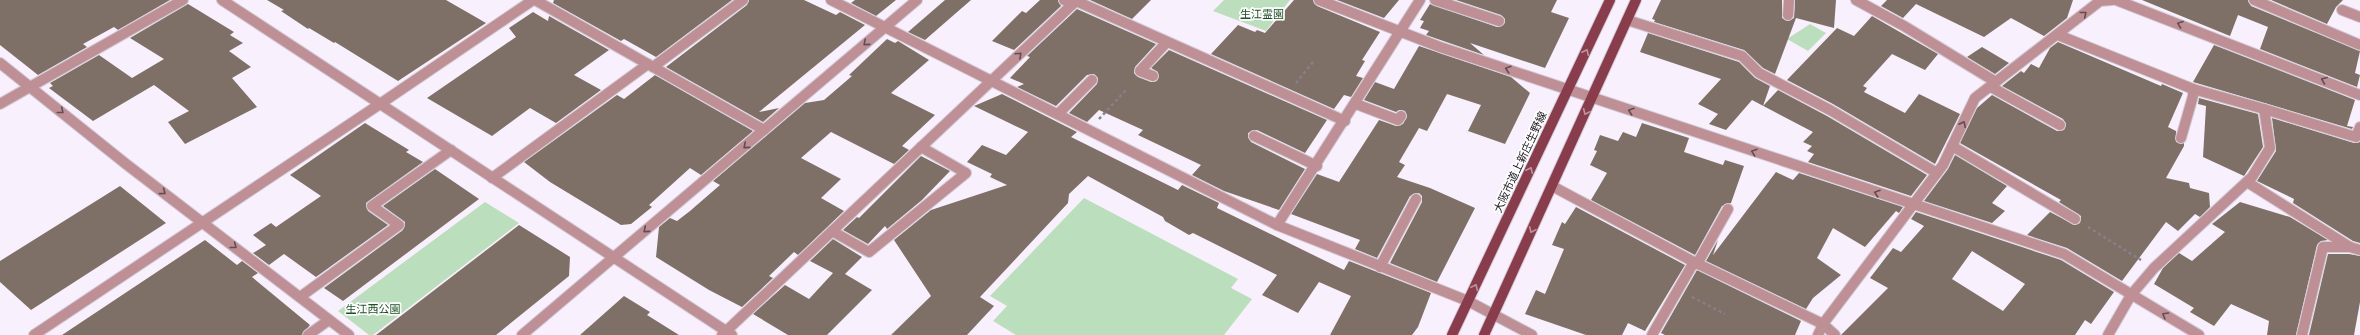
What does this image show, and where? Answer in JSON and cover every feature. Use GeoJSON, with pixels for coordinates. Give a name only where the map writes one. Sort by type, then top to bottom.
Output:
{"type":"FeatureCollection","features":[{"type":"Feature","properties":{"kind":"main road","name":"大阪市道上新庄生野線"},"geometry":{"type":"LineString","coordinates":[[1452,335],[1610,0]]}},
{"type":"Feature","properties":{"kind":"main road"},"geometry":{"type":"LineString","coordinates":[[1484,335],[1636,0]]}},
{"type":"Feature","properties":{"kind":"street"},"geometry":{"type":"LineString","coordinates":[[0,104],[183,0]]}},
{"type":"Feature","properties":{"kind":"street"},"geometry":{"type":"LineString","coordinates":[[222,0],[614,257],[727,334],[832,231],[991,81],[1072,1],[1345,121]]}},
{"type":"Feature","properties":{"kind":"street"},"geometry":{"type":"LineString","coordinates":[[34,335],[534,0],[764,130]]}},
{"type":"Feature","properties":{"kind":"street"},"geometry":{"type":"LineString","coordinates":[[492,178],[743,0]]}},
{"type":"Feature","properties":{"kind":"street"},"geometry":{"type":"LineString","coordinates":[[832,0],[1277,225],[1468,301],[1532,335]]}},
{"type":"Feature","properties":{"kind":"street"},"geometry":{"type":"LineString","coordinates":[[522,335],[917,0]]}},
{"type":"Feature","properties":{"kind":"street"},"geometry":{"type":"LineString","coordinates":[[1319,0],[1401,32],[1592,98],[1914,206],[2064,254],[2199,335]]}},
{"type":"Feature","properties":{"kind":"street"},"geometry":{"type":"LineString","coordinates":[[1277,225],[1317,166],[1420,0]]}},
{"type":"Feature","properties":{"kind":"street"},"geometry":{"type":"LineString","coordinates":[[1435,0],[1499,21]]}},
{"type":"Feature","properties":{"kind":"street"},"geometry":{"type":"LineString","coordinates":[[1788,15],[1790,0]]}},
{"type":"Feature","properties":{"kind":"street"},"geometry":{"type":"LineString","coordinates":[[1856,0],[1904,26],[2060,125]]}},
{"type":"Feature","properties":{"kind":"street"},"geometry":{"type":"LineString","coordinates":[[1818,335],[1823,324],[1914,206],[1937,173],[1975,98],[2100,1],[2112,0]]}},
{"type":"Feature","properties":{"kind":"street"},"geometry":{"type":"LineString","coordinates":[[2116,0],[2360,95]]}},
{"type":"Feature","properties":{"kind":"street"},"geometry":{"type":"LineString","coordinates":[[2254,0],[2360,45]]}},
{"type":"Feature","properties":{"kind":"street"},"geometry":{"type":"LineString","coordinates":[[2342,10],[2360,17]]}},
{"type":"Feature","properties":{"kind":"street"},"geometry":{"type":"LineString","coordinates":[[1627,20],[1742,56],[1759,73],[1830,110],[1937,173]]}},
{"type":"Feature","properties":{"kind":"street"},"geometry":{"type":"LineString","coordinates":[[2058,35],[2193,89],[2356,137],[2360,127]]}},
{"type":"Feature","properties":{"kind":"street"},"geometry":{"type":"LineString","coordinates":[[1153,76],[1140,71],[1166,42]]}},
{"type":"Feature","properties":{"kind":"street"},"geometry":{"type":"LineString","coordinates":[[0,63],[126,164],[349,335]]}},
{"type":"Feature","properties":{"kind":"street"},"geometry":{"type":"LineString","coordinates":[[1058,114],[1092,80]]}},
{"type":"Feature","properties":{"kind":"street"},"geometry":{"type":"LineString","coordinates":[[2181,138],[2193,96],[2193,89]]}},
{"type":"Feature","properties":{"kind":"street"},"geometry":{"type":"LineString","coordinates":[[1356,104],[1398,120],[1401,116]]}},
{"type":"Feature","properties":{"kind":"street"},"geometry":{"type":"LineString","coordinates":[[2108,335],[2131,295],[2154,268],[2252,177],[2270,148],[2264,109]]}},
{"type":"Feature","properties":{"kind":"street"},"geometry":{"type":"LineString","coordinates":[[1254,136],[1317,166]]}},
{"type":"Feature","properties":{"kind":"street"},"geometry":{"type":"LineString","coordinates":[[1952,146],[2076,219]]}},
{"type":"Feature","properties":{"kind":"street"},"geometry":{"type":"LineString","coordinates":[[832,231],[869,252],[966,173],[921,147]]}},
{"type":"Feature","properties":{"kind":"street"},"geometry":{"type":"LineString","coordinates":[[300,297],[399,225],[372,206],[451,150]]}},
{"type":"Feature","properties":{"kind":"street"},"geometry":{"type":"LineString","coordinates":[[2247,182],[2355,248]]}},
{"type":"Feature","properties":{"kind":"street"},"geometry":{"type":"LineString","coordinates":[[1552,186],[1695,263],[1823,324],[1835,335]]}},
{"type":"Feature","properties":{"kind":"street"},"geometry":{"type":"LineString","coordinates":[[1380,267],[1416,199]]}},
{"type":"Feature","properties":{"kind":"street"},"geometry":{"type":"LineString","coordinates":[[1652,335],[1677,290],[1728,209]]}},
{"type":"Feature","properties":{"kind":"street"},"geometry":{"type":"LineString","coordinates":[[2302,335],[2323,247],[2355,248]]}},
{"type":"Feature","properties":{"kind":"street"},"geometry":{"type":"LineString","coordinates":[[308,335],[329,320]]}},
{"type":"Feature","properties":{"kind":"path"},"geometry":{"type":"LineString","coordinates":[[1286,95],[1313,62]]}},
{"type":"Feature","properties":{"kind":"path"},"geometry":{"type":"LineString","coordinates":[[1090,130],[1126,90]]}},
{"type":"Feature","properties":{"kind":"path"},"geometry":{"type":"LineString","coordinates":[[2076,219],[2154,268]]}},
{"type":"Feature","properties":{"kind":"path"},"geometry":{"type":"LineString","coordinates":[[1677,290],[1725,314]]}},
{"type":"Feature","properties":{"kind":"green space","name":"生江霊園"},"geometry":{"type":"Polygon","coordinates":[[[1224,0],[1290,0],[1266,31],[1213,11],[1224,0]]]}},
{"type":"Feature","properties":{"kind":"green space"},"geometry":{"type":"Polygon","coordinates":[[[1810,24],[1826,33],[1808,51],[1787,39],[1810,24]]]}},
{"type":"Feature","properties":{"kind":"green space"},"geometry":{"type":"Polygon","coordinates":[[[1084,198],[1238,279],[1231,288],[1252,299],[1224,335],[1016,335],[993,321],[1007,306],[990,296],[1084,198]]]}},
{"type":"Feature","properties":{"kind":"green space","name":"生江西公園"},"geometry":{"type":"Polygon","coordinates":[[[485,202],[519,223],[373,335],[369,335],[338,311],[485,202]]]}},
{"type":"Feature","properties":{"kind":"building"},"geometry":{"type":"Polygon","coordinates":[[[0,0],[170,0],[118,30],[114,27],[83,44],[87,47],[38,75],[0,45],[0,0]]]}},
{"type":"Feature","properties":{"kind":"building"},"geometry":{"type":"Polygon","coordinates":[[[267,0],[446,0],[486,23],[398,81],[335,42],[334,43],[309,28],[308,29],[281,11],[284,10],[267,0]]]}},
{"type":"Feature","properties":{"kind":"building"},"geometry":{"type":"Polygon","coordinates":[[[554,0],[732,0],[656,57],[624,39],[621,41],[553,3],[554,0]]]}},
{"type":"Feature","properties":{"kind":"building"},"geometry":{"type":"Polygon","coordinates":[[[749,0],[804,0],[836,15],[840,12],[865,25],[759,112],[779,108],[763,122],[666,67],[747,5],[749,0]]]}},
{"type":"Feature","properties":{"kind":"building"},"geometry":{"type":"Polygon","coordinates":[[[855,0],[896,0],[876,16],[851,3],[855,0]]]}},
{"type":"Feature","properties":{"kind":"building"},"geometry":{"type":"Polygon","coordinates":[[[945,0],[971,0],[925,40],[908,32],[945,0]]]}},
{"type":"Feature","properties":{"kind":"building"},"geometry":{"type":"Polygon","coordinates":[[[1040,0],[1058,0],[1061,6],[1014,50],[992,41],[1022,11],[1026,13],[1040,0]]]}},
{"type":"Feature","properties":{"kind":"building"},"geometry":{"type":"Polygon","coordinates":[[[1090,0],[1151,0],[1132,19],[1090,0]]]}},
{"type":"Feature","properties":{"kind":"building"},"geometry":{"type":"Polygon","coordinates":[[[1294,0],[1313,0],[1317,6],[1380,32],[1362,60],[1365,61],[1356,76],[1363,78],[1351,97],[1344,95],[1334,109],[1211,54],[1238,25],[1255,32],[1257,30],[1265,33],[1294,0]]]}},
{"type":"Feature","properties":{"kind":"building"},"geometry":{"type":"Polygon","coordinates":[[[1337,0],[1399,0],[1384,18],[1337,0]]]}},
{"type":"Feature","properties":{"kind":"building"},"geometry":{"type":"Polygon","coordinates":[[[1456,0],[1557,0],[1551,12],[1569,18],[1545,68],[1470,43],[1484,55],[1426,35],[1429,31],[1420,28],[1424,21],[1420,20],[1430,4],[1497,27],[1505,23],[1505,19],[1501,15],[1456,0]]]}},
{"type":"Feature","properties":{"kind":"building"},"geometry":{"type":"Polygon","coordinates":[[[1661,0],[1782,0],[1782,18],[1788,21],[1794,18],[1795,0],[1836,0],[1834,28],[1796,18],[1775,74],[1763,68],[1744,50],[1654,22],[1655,20],[1652,19],[1661,0]]]}},
{"type":"Feature","properties":{"kind":"building"},"geometry":{"type":"Polygon","coordinates":[[[1887,0],[2073,0],[2067,18],[2044,36],[2011,18],[1984,37],[1916,4],[1903,18],[1881,6],[1887,0]]]}},
{"type":"Feature","properties":{"kind":"building"},"geometry":{"type":"Polygon","coordinates":[[[2142,0],[2248,0],[2251,6],[2360,51],[2355,73],[2360,75],[2357,87],[2260,49],[2268,27],[2238,15],[2230,36],[2142,0]]]}},
{"type":"Feature","properties":{"kind":"building"},"geometry":{"type":"Polygon","coordinates":[[[2271,0],[2343,0],[2336,7],[2327,24],[2271,0]]]}},
{"type":"Feature","properties":{"kind":"building"},"geometry":{"type":"Polygon","coordinates":[[[188,4],[234,32],[230,35],[243,43],[229,51],[251,67],[232,78],[257,107],[185,144],[168,122],[189,111],[154,85],[93,121],[49,88],[53,86],[50,83],[99,55],[132,78],[164,59],[130,38],[188,4]]]}},
{"type":"Feature","properties":{"kind":"building"},"geometry":{"type":"Polygon","coordinates":[[[1077,9],[1156,44],[1135,67],[1134,73],[1138,77],[1151,82],[1157,81],[1158,72],[1151,68],[1169,50],[1327,120],[1305,153],[1257,130],[1248,133],[1248,137],[1251,142],[1305,169],[1279,210],[1224,191],[1192,175],[1201,165],[1138,135],[1143,130],[1099,110],[1087,122],[1069,113],[1097,84],[1098,78],[1094,74],[1087,75],[1056,106],[1017,87],[1024,84],[1010,78],[1030,57],[1027,56],[1077,9]]]}},
{"type":"Feature","properties":{"kind":"building"},"geometry":{"type":"Polygon","coordinates":[[[533,12],[548,21],[549,16],[609,50],[574,75],[601,90],[556,123],[530,108],[492,136],[427,98],[516,37],[509,28],[533,12]]]}},
{"type":"Feature","properties":{"kind":"building"},"geometry":{"type":"Polygon","coordinates":[[[1872,16],[1938,54],[1925,70],[1892,54],[1863,86],[1867,88],[1864,92],[1905,113],[1919,94],[1960,114],[1935,164],[1833,104],[1787,80],[1837,28],[1854,36],[1872,16]]]}},
{"type":"Feature","properties":{"kind":"building"},"geometry":{"type":"Polygon","coordinates":[[[1648,33],[1739,62],[1755,78],[1770,86],[1763,106],[1752,100],[1726,130],[1709,124],[1718,114],[1698,104],[1721,79],[1640,52],[1648,33]]]}},
{"type":"Feature","properties":{"kind":"building"},"geometry":{"type":"Polygon","coordinates":[[[887,39],[895,43],[898,41],[929,60],[891,93],[935,115],[902,146],[909,150],[894,164],[831,132],[801,158],[841,179],[821,198],[844,211],[798,255],[794,252],[769,276],[773,278],[742,307],[709,290],[656,257],[659,227],[670,218],[677,221],[690,211],[720,185],[713,181],[805,103],[824,100],[852,76],[849,75],[887,39]]]}},
{"type":"Feature","properties":{"kind":"building"},"geometry":{"type":"Polygon","coordinates":[[[2058,42],[2161,86],[2162,84],[2183,93],[2168,127],[2176,131],[2176,142],[2184,143],[2184,146],[2166,178],[2189,183],[2190,188],[2209,193],[2210,207],[2200,217],[2195,214],[2178,231],[2166,222],[2122,281],[2067,248],[2027,235],[2050,212],[2075,225],[2080,223],[2081,216],[2059,202],[2061,200],[1960,143],[1977,108],[1992,95],[2057,131],[2064,130],[2066,124],[2063,119],[2002,86],[2021,71],[2024,73],[2031,64],[2039,68],[2050,48],[2058,42]]]}},
{"type":"Feature","properties":{"kind":"building"},"geometry":{"type":"Polygon","coordinates":[[[2214,45],[2355,100],[2347,126],[2353,127],[2352,129],[2193,82],[2214,45]]]}},
{"type":"Feature","properties":{"kind":"building"},"geometry":{"type":"Polygon","coordinates":[[[1419,46],[1511,77],[1530,93],[1505,144],[1468,131],[1481,105],[1447,94],[1427,131],[1419,128],[1399,162],[1405,165],[1397,177],[1430,188],[1475,208],[1437,282],[1390,263],[1422,202],[1422,196],[1419,193],[1410,196],[1377,258],[1355,249],[1360,240],[1291,214],[1317,174],[1339,182],[1379,120],[1396,126],[1403,124],[1407,116],[1405,111],[1399,110],[1396,112],[1364,100],[1375,82],[1394,89],[1419,46]]]}},
{"type":"Feature","properties":{"kind":"building"},"geometry":{"type":"Polygon","coordinates":[[[1982,47],[2009,63],[1995,74],[1967,57],[1982,47]]]}},
{"type":"Feature","properties":{"kind":"building"},"geometry":{"type":"Polygon","coordinates":[[[655,75],[753,131],[701,175],[690,168],[649,205],[652,207],[631,224],[621,225],[550,182],[524,162],[617,95],[624,99],[655,75]]]}},
{"type":"Feature","properties":{"kind":"building"},"geometry":{"type":"Polygon","coordinates":[[[1778,90],[1827,116],[1927,175],[1911,196],[1808,162],[1814,154],[1807,151],[1812,146],[1803,142],[1813,132],[1763,106],[1778,90]]]}},
{"type":"Feature","properties":{"kind":"building"},"geometry":{"type":"Polygon","coordinates":[[[1002,94],[1077,132],[1071,137],[1178,190],[1182,185],[1219,203],[1217,208],[1344,270],[1349,261],[1431,293],[1418,327],[1412,335],[1330,335],[1351,296],[1319,282],[1298,313],[1262,295],[1277,275],[1193,233],[1189,235],[1165,221],[1163,217],[1088,176],[1069,194],[1068,203],[980,297],[994,306],[967,335],[891,335],[931,296],[894,240],[931,210],[1007,185],[990,177],[992,174],[967,162],[982,145],[1006,155],[1028,132],[974,106],[1002,94]]]}},
{"type":"Feature","properties":{"kind":"building"},"geometry":{"type":"Polygon","coordinates":[[[2199,98],[2258,114],[2263,147],[2244,176],[2203,157],[2206,106],[2198,104],[2199,98]]]}},
{"type":"Feature","properties":{"kind":"building"},"geometry":{"type":"Polygon","coordinates":[[[2272,118],[2354,143],[2360,142],[2360,243],[2353,241],[2293,203],[2294,199],[2257,181],[2276,151],[2272,118]]]}},
{"type":"Feature","properties":{"kind":"building"},"geometry":{"type":"Polygon","coordinates":[[[365,123],[409,150],[406,152],[423,162],[366,203],[368,211],[388,225],[316,277],[284,254],[269,265],[253,253],[266,245],[253,235],[271,223],[276,227],[321,196],[290,175],[365,123]]]}},
{"type":"Feature","properties":{"kind":"building"},"geometry":{"type":"Polygon","coordinates":[[[1642,123],[1689,138],[1684,152],[1723,165],[1725,160],[1744,166],[1731,203],[1722,206],[1695,255],[1591,200],[1607,173],[1590,165],[1597,151],[1594,150],[1600,135],[1618,141],[1623,132],[1636,137],[1642,123]]]}},
{"type":"Feature","properties":{"kind":"building"},"geometry":{"type":"Polygon","coordinates":[[[1955,155],[2007,186],[1992,203],[2005,211],[1992,223],[1924,201],[1948,169],[1955,155]]]}},
{"type":"Feature","properties":{"kind":"building"},"geometry":{"type":"Polygon","coordinates":[[[921,156],[950,171],[922,200],[887,229],[885,226],[868,244],[843,230],[857,217],[859,218],[921,156]]]}},
{"type":"Feature","properties":{"kind":"building"},"geometry":{"type":"Polygon","coordinates":[[[435,169],[479,199],[343,301],[324,288],[403,230],[405,222],[383,206],[435,169]]]}},
{"type":"Feature","properties":{"kind":"building"},"geometry":{"type":"Polygon","coordinates":[[[1776,172],[1793,180],[1799,173],[1903,207],[1899,213],[1896,211],[1865,247],[1833,228],[1817,258],[1841,275],[1813,298],[1806,309],[1706,261],[1718,240],[1713,255],[1776,172]]]}},
{"type":"Feature","properties":{"kind":"building"},"geometry":{"type":"Polygon","coordinates":[[[120,186],[166,223],[31,310],[0,282],[0,261],[120,186]]]}},
{"type":"Feature","properties":{"kind":"building"},"geometry":{"type":"Polygon","coordinates":[[[2240,202],[2290,217],[2328,240],[2321,241],[2317,245],[2296,335],[2267,335],[2269,321],[2231,304],[2214,326],[2190,312],[2194,308],[2154,284],[2163,268],[2179,253],[2192,261],[2225,232],[2212,224],[2240,202]]]}},
{"type":"Feature","properties":{"kind":"building"},"geometry":{"type":"Polygon","coordinates":[[[1576,207],[1685,265],[1645,331],[1628,323],[1622,335],[1586,335],[1525,314],[1536,290],[1545,294],[1564,249],[1552,245],[1562,222],[1565,224],[1576,207]]]}},
{"type":"Feature","properties":{"kind":"building"},"geometry":{"type":"Polygon","coordinates":[[[1916,212],[2061,260],[2114,292],[2091,324],[2085,320],[2075,335],[1841,335],[1888,288],[1870,278],[1893,248],[1901,252],[1924,226],[1911,219],[1916,212]],[[1972,251],[1952,279],[2003,311],[2025,284],[1972,251]]]}},
{"type":"Feature","properties":{"kind":"building"},"geometry":{"type":"Polygon","coordinates":[[[519,225],[570,257],[569,276],[496,335],[376,335],[519,225]]]}},
{"type":"Feature","properties":{"kind":"building"},"geometry":{"type":"Polygon","coordinates":[[[833,239],[862,257],[845,274],[872,290],[827,335],[788,335],[753,314],[785,285],[809,299],[833,273],[810,261],[833,239]]]}},
{"type":"Feature","properties":{"kind":"building"},"geometry":{"type":"Polygon","coordinates":[[[205,240],[237,265],[242,261],[258,273],[252,277],[310,325],[302,335],[62,335],[205,240]]]}},
{"type":"Feature","properties":{"kind":"building"},"geometry":{"type":"Polygon","coordinates":[[[2328,254],[2349,254],[2360,256],[2360,302],[2354,335],[2309,335],[2328,254]]]}},
{"type":"Feature","properties":{"kind":"building"},"geometry":{"type":"Polygon","coordinates":[[[1697,270],[1801,321],[1795,335],[1665,335],[1661,333],[1697,270]]]}},
{"type":"Feature","properties":{"kind":"building"},"geometry":{"type":"Polygon","coordinates":[[[624,296],[650,312],[647,315],[679,335],[580,335],[624,296]]]}}]}
